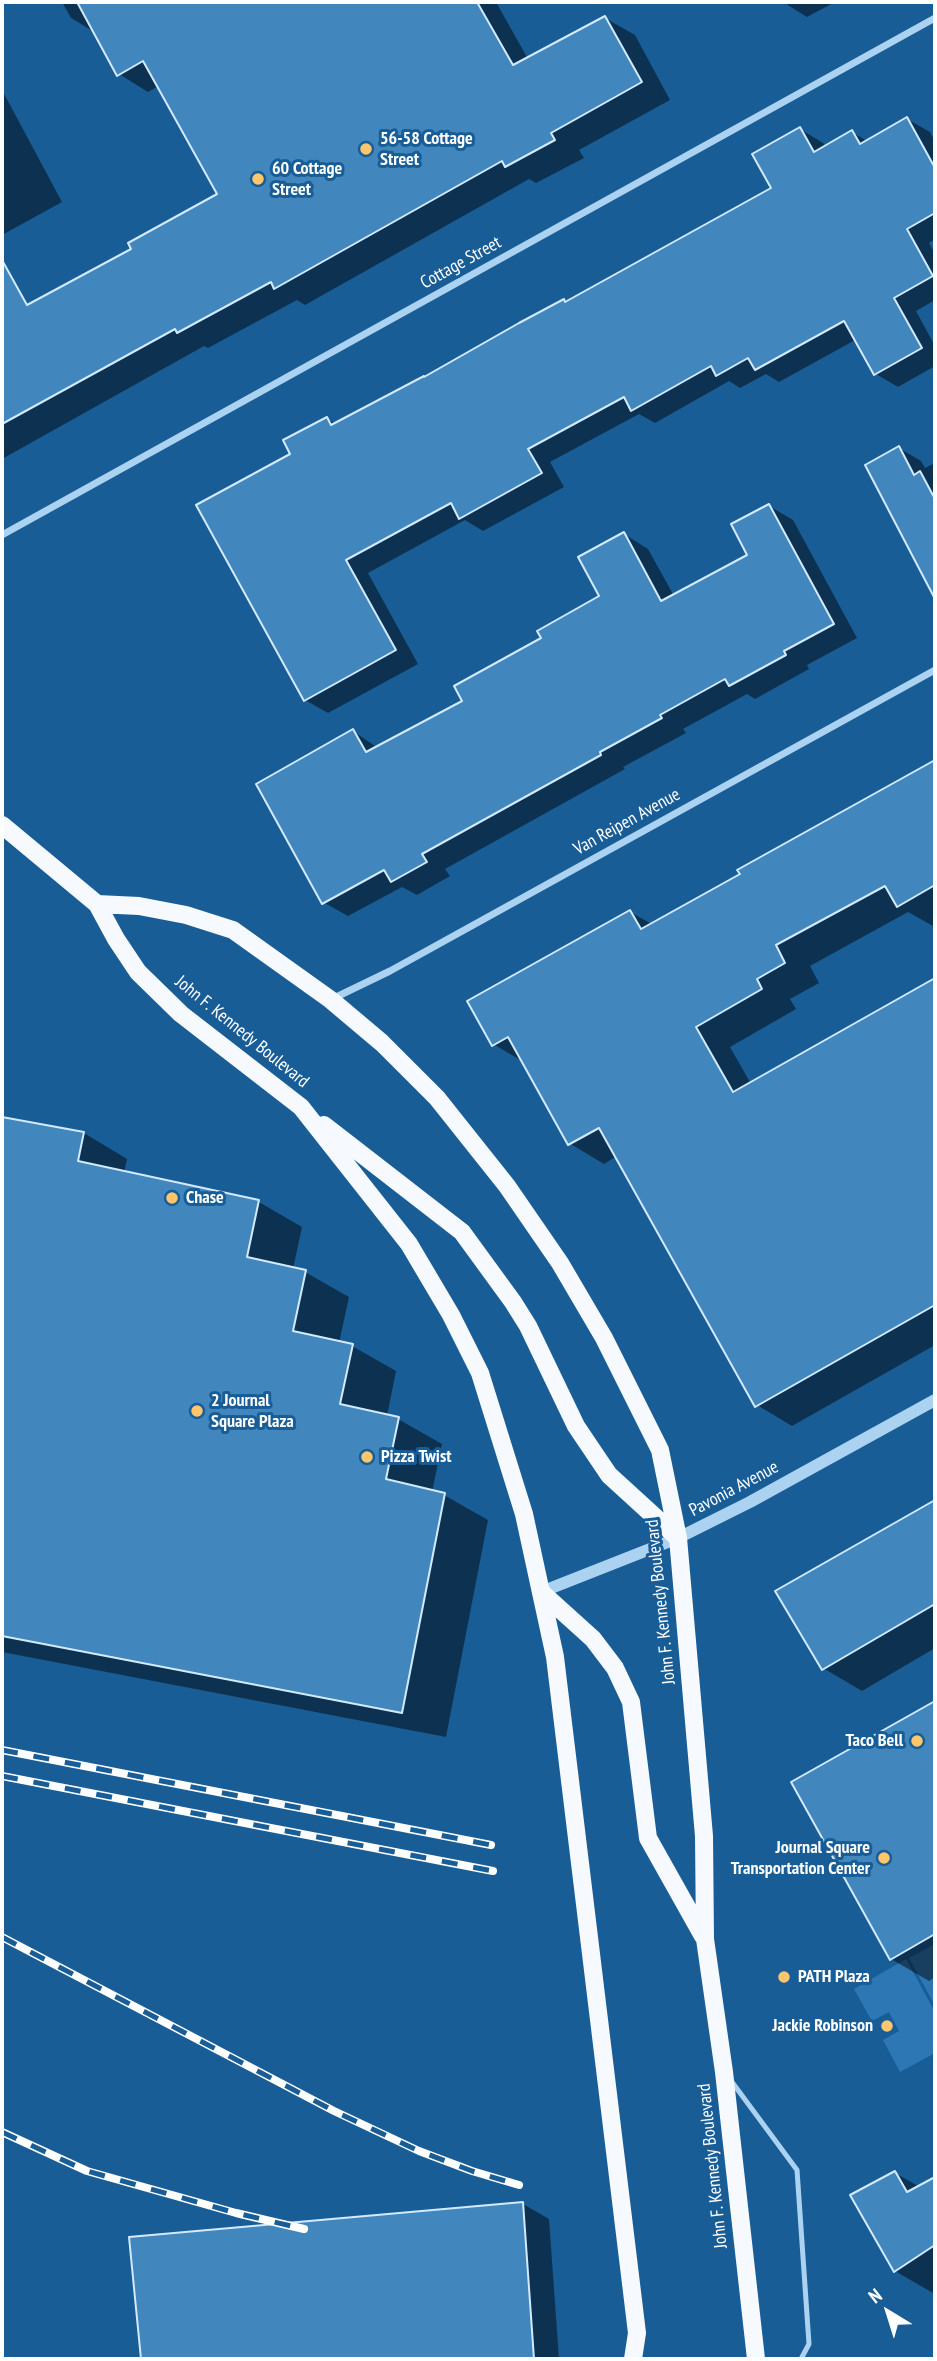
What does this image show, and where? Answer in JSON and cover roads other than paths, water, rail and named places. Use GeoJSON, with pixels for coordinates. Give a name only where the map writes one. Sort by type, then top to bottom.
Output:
{"type":"FeatureCollection","features":[{"type":"Feature","properties":{"kind":"main road","name":"John F. Kennedy Boulevard"},"geometry":{"type":"LineString","coordinates":[[2,825],[97,904],[138,972],[181,1014],[301,1107],[408,1244],[451,1315],[481,1373],[524,1514],[555,1657],[637,2333],[633,2359]]}},
{"type":"Feature","properties":{"kind":"main road","name":"John F. Kennedy Boulevard"},"geometry":{"type":"LineString","coordinates":[[97,904],[139,906],[186,915],[233,930],[331,1000],[382,1043],[437,1098],[507,1186],[560,1263],[604,1338],[660,1450],[678,1538],[704,1836],[705,1939],[724,2072],[756,2359]]}},
{"type":"Feature","properties":{"kind":"main road"},"geometry":{"type":"LineString","coordinates":[[301,1107],[462,1231],[528,1326],[576,1426],[609,1475],[678,1538]]}},
{"type":"Feature","properties":{"kind":"main road"},"geometry":{"type":"LineString","coordinates":[[541,1592],[593,1639],[615,1668],[631,1702],[648,1839],[705,1939]]}},
{"type":"Feature","properties":{"kind":"main road"},"geometry":{"type":"LineString","coordinates":[[637,2333],[645,2359]]}},
{"type":"Feature","properties":{"kind":"street","name":"Cottage Street"},"geometry":{"type":"LineString","coordinates":[[2,535],[935,18]]}},
{"type":"Feature","properties":{"kind":"street","name":"Van Reipen Avenue"},"geometry":{"type":"LineString","coordinates":[[331,1000],[390,971],[935,670]]}},
{"type":"Feature","properties":{"kind":"street","name":"Pavonia Avenue"},"geometry":{"type":"LineString","coordinates":[[541,1592],[678,1538],[750,1503],[935,1400]]}},
{"type":"Feature","properties":{"kind":"lane"},"geometry":{"type":"LineString","coordinates":[[724,2072],[797,2170],[809,2344],[801,2359]]}},
{"type":"Feature","properties":{"kind":"railway"},"geometry":{"type":"LineString","coordinates":[[2,1750],[491,1845]]}},
{"type":"Feature","properties":{"kind":"railway"},"geometry":{"type":"LineString","coordinates":[[2,1776],[493,1871]]}},
{"type":"Feature","properties":{"kind":"railway"},"geometry":{"type":"LineString","coordinates":[[2,1937],[334,2111],[419,2151],[519,2185]]}},
{"type":"Feature","properties":{"kind":"railway"},"geometry":{"type":"LineString","coordinates":[[2,2132],[87,2171],[236,2213],[304,2229]]}},
{"type":"Feature","properties":{"kind":"place","name":"56-58 Cottage Street"},"geometry":{"type":"Point","coordinates":[366,149]}},
{"type":"Feature","properties":{"kind":"place","name":"60 Cottage Street"},"geometry":{"type":"Point","coordinates":[258,179]}},
{"type":"Feature","properties":{"kind":"place","name":"Chase"},"geometry":{"type":"Point","coordinates":[172,1198]}},
{"type":"Feature","properties":{"kind":"place","name":"2 Journal Square Plaza"},"geometry":{"type":"Point","coordinates":[197,1411]}},
{"type":"Feature","properties":{"kind":"place","name":"Pizza Twist"},"geometry":{"type":"Point","coordinates":[367,1457]}},
{"type":"Feature","properties":{"kind":"place","name":"Taco Bell"},"geometry":{"type":"Point","coordinates":[917,1741]}},
{"type":"Feature","properties":{"kind":"place","name":"Journal Square Transportation Center"},"geometry":{"type":"Point","coordinates":[884,1858]}},
{"type":"Feature","properties":{"kind":"place","name":"PATH Plaza"},"geometry":{"type":"Point","coordinates":[784,1977]}},
{"type":"Feature","properties":{"kind":"place","name":"Jackie Robinson"},"geometry":{"type":"Point","coordinates":[887,2026]}}]}
